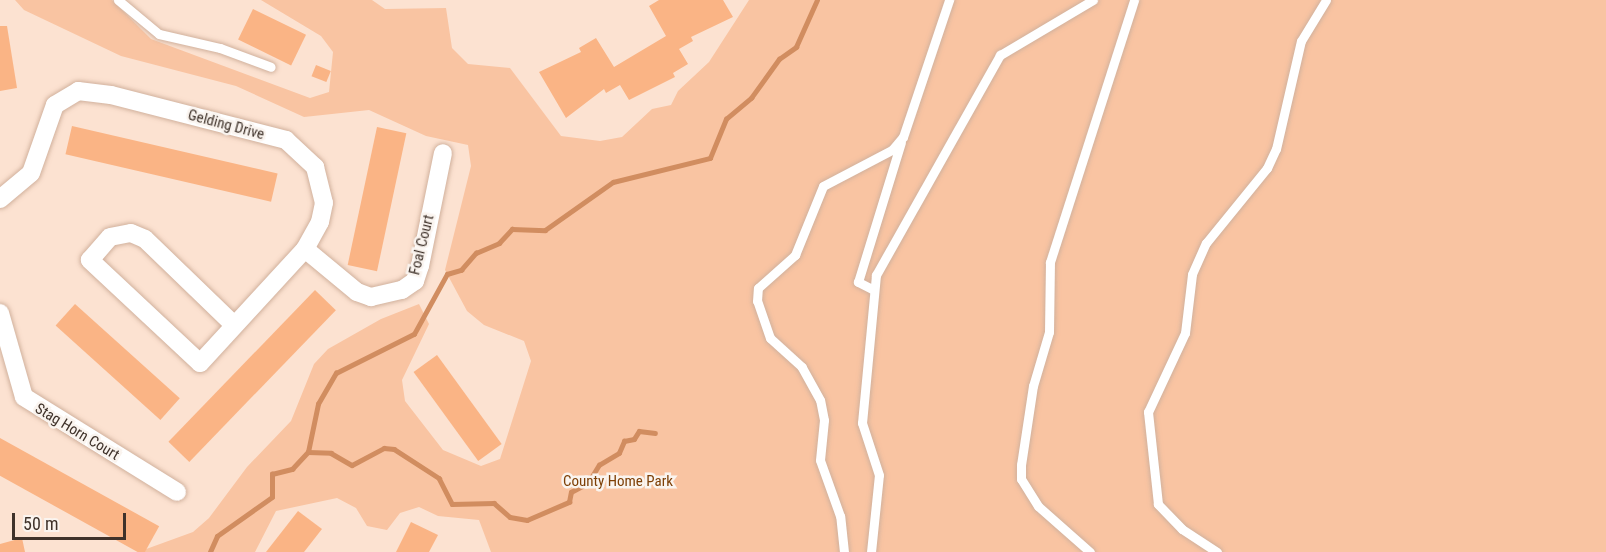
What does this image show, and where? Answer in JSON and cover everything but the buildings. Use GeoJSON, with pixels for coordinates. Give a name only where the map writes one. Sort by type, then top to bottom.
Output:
{"type":"FeatureCollection","features":[{"type":"Feature","properties":{"kind":"street","name":"Gelding Drive"},"geometry":{"type":"LineString","coordinates":[[0,199],[31,173],[55,105],[78,91],[93,91],[286,140],[315,166],[324,203],[320,222],[305,249],[233,324],[200,363],[90,260],[119,233],[145,239],[233,324]]}},
{"type":"Feature","properties":{"kind":"street","name":"Foal Court"},"geometry":{"type":"LineString","coordinates":[[305,249],[342,283],[371,297],[402,290],[415,281],[443,153]]}},
{"type":"Feature","properties":{"kind":"street","name":"Stag Horn Court"},"geometry":{"type":"LineString","coordinates":[[0,313],[24,397],[177,492]]}},
{"type":"Feature","properties":{"kind":"lane"},"geometry":{"type":"LineString","coordinates":[[118,0],[159,34],[220,48],[272,67]]}},
{"type":"Feature","properties":{"kind":"lane"},"geometry":{"type":"LineString","coordinates":[[872,289],[858,282],[949,0]]}},
{"type":"Feature","properties":{"kind":"lane"},"geometry":{"type":"LineString","coordinates":[[871,552],[879,475],[862,423],[872,289],[1000,55],[1094,0]]}},
{"type":"Feature","properties":{"kind":"lane"},"geometry":{"type":"LineString","coordinates":[[1090,552],[1038,506],[1021,479],[1021,465],[1033,386],[1049,332],[1050,262],[1134,0]]}},
{"type":"Feature","properties":{"kind":"lane"},"geometry":{"type":"LineString","coordinates":[[1217,552],[1182,529],[1158,504],[1148,412],[1178,355],[1192,274],[1206,243],[1271,159],[1301,42],[1326,0]]}},
{"type":"Feature","properties":{"kind":"lane"},"geometry":{"type":"LineString","coordinates":[[844,552],[840,516],[820,460],[824,420],[820,400],[802,367],[770,338],[757,301],[758,288],[795,255],[824,186],[892,150],[903,137]]}},
{"type":"Feature","properties":{"kind":"green space","name":"County Home Park"},"geometry":{"type":"Polygon","coordinates":[[[15,0],[112,0],[151,39],[310,98],[329,92],[333,52],[321,36],[261,0],[372,0],[385,9],[446,8],[452,48],[468,64],[510,68],[561,136],[600,141],[622,137],[652,109],[671,105],[678,91],[709,62],[749,0],[1606,0],[1606,552],[491,552],[479,520],[438,516],[419,507],[400,513],[387,530],[367,526],[356,508],[337,498],[276,511],[255,552],[138,552],[193,532],[209,518],[247,467],[291,421],[314,364],[328,349],[381,319],[419,304],[429,324],[402,380],[405,401],[443,450],[481,466],[500,459],[531,361],[524,341],[484,325],[467,311],[445,270],[471,166],[468,145],[426,136],[369,110],[304,117],[236,86],[121,56],[24,10],[15,0]]]}},
{"type":"Feature","properties":{"kind":"waterway"},"geometry":{"type":"LineString","coordinates":[[210,552],[217,536],[272,497],[272,474],[292,469],[308,452],[318,404],[336,373],[414,334],[447,274],[461,270],[476,253],[499,243],[512,229],[545,230],[613,182],[710,158],[726,119],[751,98],[779,59],[796,47],[817,0]]}},
{"type":"Feature","properties":{"kind":"waterway"},"geometry":{"type":"LineString","coordinates":[[308,452],[331,453],[352,465],[384,448],[394,449],[439,478],[452,504],[494,503],[510,517],[527,520],[569,502],[571,492],[588,483],[599,465],[619,453],[624,441],[634,439],[639,431],[655,433]]}}]}
